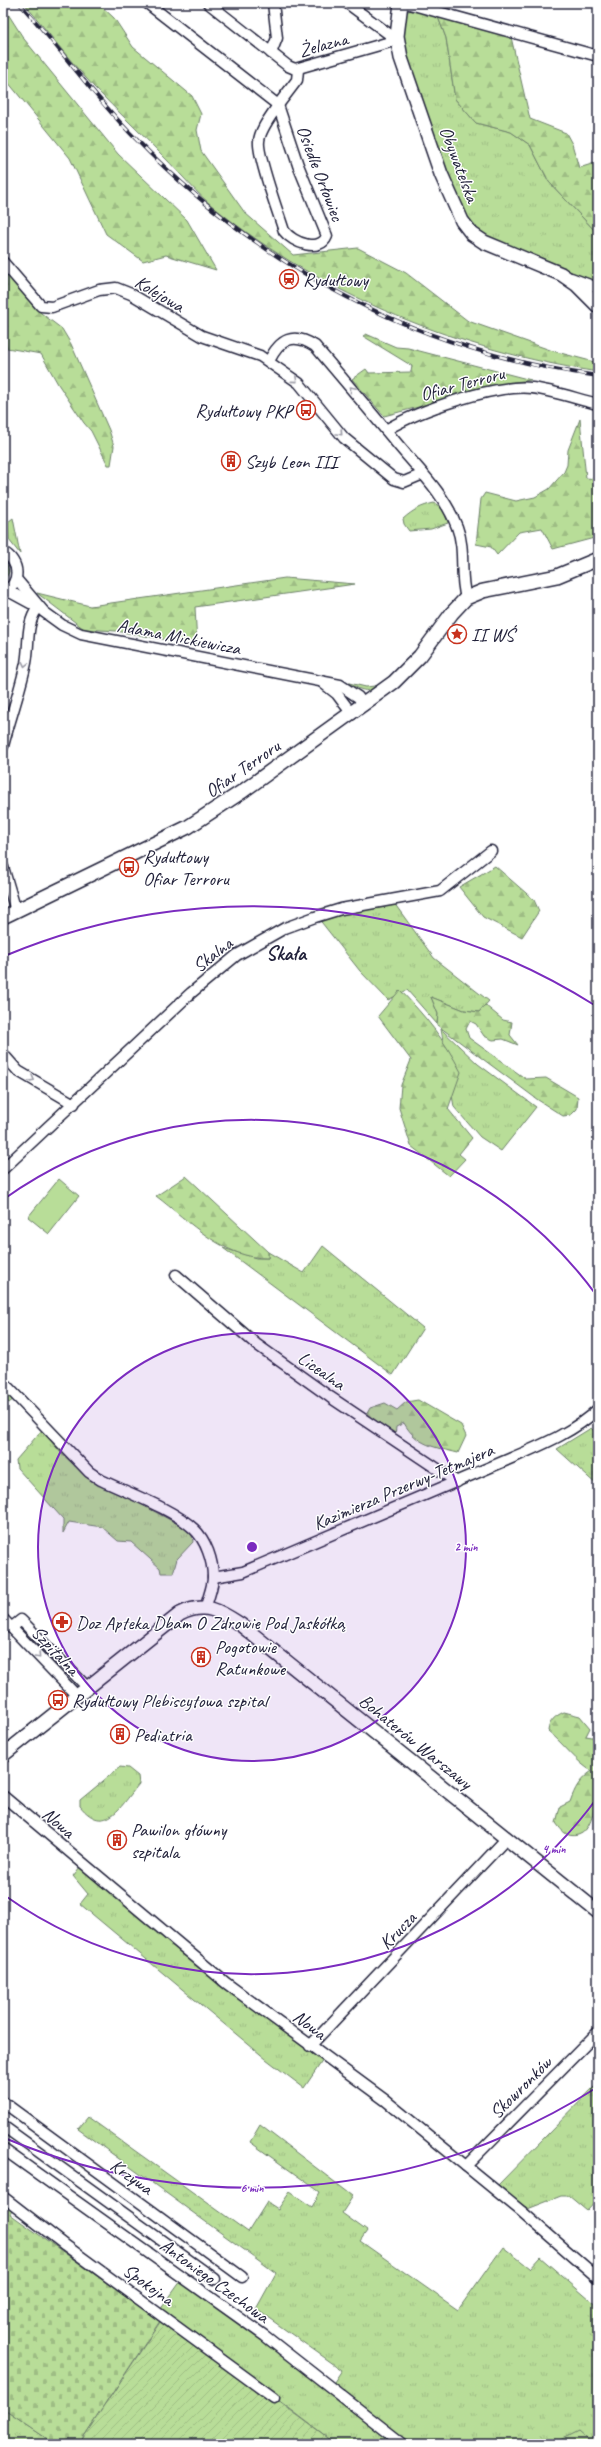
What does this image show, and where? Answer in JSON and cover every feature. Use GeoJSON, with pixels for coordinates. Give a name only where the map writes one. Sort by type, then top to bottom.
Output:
{"type":"FeatureCollection","features":[{"type":"Feature","properties":{"kind":"street"},"geometry":{"type":"LineString","coordinates":[[147,3],[278,105]]}},
{"type":"Feature","properties":{"kind":"street","name":"Żelazna"},"geometry":{"type":"LineString","coordinates":[[208,3],[288,66],[298,70],[397,40]]}},
{"type":"Feature","properties":{"kind":"street"},"geometry":{"type":"LineString","coordinates":[[271,53],[277,38],[273,3]]}},
{"type":"Feature","properties":{"kind":"street"},"geometry":{"type":"LineString","coordinates":[[347,3],[397,40]]}},
{"type":"Feature","properties":{"kind":"street","name":"Obywatelska"},"geometry":{"type":"LineString","coordinates":[[401,3],[397,40],[401,58],[441,174],[466,228],[484,242],[567,277],[598,288]]}},
{"type":"Feature","properties":{"kind":"street"},"geometry":{"type":"LineString","coordinates":[[406,3],[598,56]]}},
{"type":"Feature","properties":{"kind":"street","name":"Osiedle Orłowiec"},"geometry":{"type":"LineString","coordinates":[[278,105],[298,165],[327,236],[324,242],[320,244],[299,242],[292,239],[284,231],[262,160],[258,142],[278,105],[297,80],[298,70]]}},
{"type":"Feature","properties":{"kind":"street","name":"Kolejowa"},"geometry":{"type":"LineString","coordinates":[[3,262],[41,306],[52,307],[98,290],[116,288],[131,294],[202,336],[269,361],[299,383],[344,438],[394,479],[404,482],[423,474]]}},
{"type":"Feature","properties":{"kind":"street","name":"Obywatelska"},"geometry":{"type":"LineString","coordinates":[[567,277],[598,306]]}},
{"type":"Feature","properties":{"kind":"street"},"geometry":{"type":"LineString","coordinates":[[269,361],[275,349],[283,341],[294,338],[306,341],[315,346],[423,474],[448,507],[458,528],[463,552],[462,586],[466,598]]}},
{"type":"Feature","properties":{"kind":"street","name":"Ofiar Terroru"},"geometry":{"type":"LineString","coordinates":[[386,430],[404,419],[419,414],[470,398],[515,388],[533,388],[598,404]]}},
{"type":"Feature","properties":{"kind":"street"},"geometry":{"type":"LineString","coordinates":[[3,552],[14,562],[17,570],[16,579],[4,592]]}},
{"type":"Feature","properties":{"kind":"street","name":"Ofiar Terroru"},"geometry":{"type":"LineString","coordinates":[[3,917],[199,820],[352,714],[394,682],[411,666],[431,643],[452,613],[466,598],[483,591],[557,576],[598,559]]}},
{"type":"Feature","properties":{"kind":"street","name":"Adama Mickiewicza"},"geometry":{"type":"LineString","coordinates":[[16,579],[38,607]]}},
{"type":"Feature","properties":{"kind":"street","name":"Adama Mickiewicza"},"geometry":{"type":"LineString","coordinates":[[4,592],[38,607],[62,625],[81,634],[346,687],[364,705]]}},
{"type":"Feature","properties":{"kind":"street"},"geometry":{"type":"LineString","coordinates":[[3,746],[25,664],[28,646],[28,625],[38,607]]}},
{"type":"Feature","properties":{"kind":"street","name":"Adama Mickiewicza"},"geometry":{"type":"LineString","coordinates":[[320,681],[337,694],[352,714]]}},
{"type":"Feature","properties":{"kind":"street","name":"Skalna"},"geometry":{"type":"LineString","coordinates":[[3,1169],[191,993],[230,960],[248,948],[285,928],[341,909],[440,891],[490,851]]}},
{"type":"Feature","properties":{"kind":"street"},"geometry":{"type":"LineString","coordinates":[[3,867],[16,911]]}},
{"type":"Feature","properties":{"kind":"street"},"geometry":{"type":"LineString","coordinates":[[3,1054],[18,1071],[74,1104]]}},
{"type":"Feature","properties":{"kind":"street","name":"Licealna"},"geometry":{"type":"LineString","coordinates":[[176,1275],[256,1344],[330,1397],[457,1482]]}},
{"type":"Feature","properties":{"kind":"street"},"geometry":{"type":"LineString","coordinates":[[3,1382],[89,1472],[101,1480],[181,1519],[195,1529],[204,1541],[210,1558],[213,1577],[206,1607],[196,1608],[180,1614],[3,1755]]}},
{"type":"Feature","properties":{"kind":"street","name":"Kazimierza Przerwy-Tetmajera"},"geometry":{"type":"LineString","coordinates":[[213,1577],[243,1572],[457,1482],[550,1441],[586,1420],[598,1409]]}},
{"type":"Feature","properties":{"kind":"street","name":"Bohaterów Warszawy"},"geometry":{"type":"LineString","coordinates":[[206,1607],[218,1610],[241,1625],[598,1912]]}},
{"type":"Feature","properties":{"kind":"street","name":"Szpitalna"},"geometry":{"type":"LineString","coordinates":[[3,1619],[77,1696]]}},
{"type":"Feature","properties":{"kind":"street","name":"Szpitalna"},"geometry":{"type":"LineString","coordinates":[[11,1628],[21,1620],[88,1688]]}},
{"type":"Feature","properties":{"kind":"street","name":"Nowa"},"geometry":{"type":"LineString","coordinates":[[3,1796],[226,1983],[385,2100],[466,2166],[598,2278]]}},
{"type":"Feature","properties":{"kind":"street","name":"Krucza"},"geometry":{"type":"LineString","coordinates":[[310,2046],[507,1838]]}},
{"type":"Feature","properties":{"kind":"street","name":"Skowronków"},"geometry":{"type":"LineString","coordinates":[[466,2166],[598,2032]]}},
{"type":"Feature","properties":{"kind":"street","name":"Krzywa"},"geometry":{"type":"LineString","coordinates":[[3,2102],[242,2277]]}},
{"type":"Feature","properties":{"kind":"street","name":"Antoniego Czechowa"},"geometry":{"type":"LineString","coordinates":[[3,2126],[215,2279]]}},
{"type":"Feature","properties":{"kind":"street","name":"Antoniego Czechowa"},"geometry":{"type":"LineString","coordinates":[[3,2148],[265,2336],[403,2444]]}},
{"type":"Feature","properties":{"kind":"street","name":"Spokojna"},"geometry":{"type":"LineString","coordinates":[[3,2196],[65,2245],[274,2398]]}},
{"type":"Feature","properties":{"kind":"green space"},"geometry":{"type":"Polygon","coordinates":[[[24,3],[98,3],[114,18],[133,47],[192,96],[201,114],[197,130],[201,151],[245,213],[293,255],[358,248],[406,273],[468,321],[553,351],[598,363],[598,372],[547,363],[496,350],[446,334],[396,316],[349,294],[302,269],[258,240],[209,203],[94,87],[24,3]]]}},
{"type":"Feature","properties":{"kind":"green space"},"geometry":{"type":"Polygon","coordinates":[[[3,6],[24,39],[118,154],[187,220],[216,270],[166,255],[143,261],[106,234],[70,158],[3,76],[3,6]]]}},
{"type":"Feature","properties":{"kind":"green space"},"geometry":{"type":"Polygon","coordinates":[[[415,10],[438,17],[446,38],[455,99],[476,123],[511,132],[530,145],[549,182],[598,234],[598,284],[493,241],[484,236],[472,223],[461,206],[430,134],[402,44],[405,15],[408,11],[415,10]]]}},
{"type":"Feature","properties":{"kind":"green space"},"geometry":{"type":"Polygon","coordinates":[[[438,17],[511,37],[530,119],[566,133],[572,144],[579,168],[598,162],[598,234],[549,182],[530,145],[511,132],[476,123],[455,99],[446,38],[438,17]]]}},
{"type":"Feature","properties":{"kind":"green space"},"geometry":{"type":"Polygon","coordinates":[[[3,270],[37,310],[62,329],[71,344],[109,430],[114,446],[111,465],[108,465],[91,431],[58,384],[41,354],[7,348],[3,338],[3,270]]]}},
{"type":"Feature","properties":{"kind":"green space"},"geometry":{"type":"Polygon","coordinates":[[[366,334],[396,347],[408,348],[531,380],[514,382],[384,416],[352,379],[366,369],[369,373],[411,372],[412,366],[363,336],[366,334]]]}},
{"type":"Feature","properties":{"kind":"green space"},"geometry":{"type":"Polygon","coordinates":[[[580,419],[586,478],[598,479],[598,537],[553,549],[542,528],[519,532],[497,555],[491,547],[476,544],[481,499],[485,493],[516,501],[535,497],[549,489],[564,472],[567,465],[568,450],[580,419]]]}},
{"type":"Feature","properties":{"kind":"green space"},"geometry":{"type":"Polygon","coordinates":[[[434,503],[443,508],[448,523],[431,529],[409,531],[404,524],[403,519],[417,509],[434,503]]]}},
{"type":"Feature","properties":{"kind":"green space"},"geometry":{"type":"Polygon","coordinates":[[[13,518],[20,554],[9,540],[8,522],[13,518]]]}},
{"type":"Feature","properties":{"kind":"green space"},"geometry":{"type":"Polygon","coordinates":[[[3,561],[7,565],[9,572],[3,583],[3,561]]]}},
{"type":"Feature","properties":{"kind":"green space"},"geometry":{"type":"Polygon","coordinates":[[[285,578],[355,584],[195,607],[197,645],[116,631],[84,629],[37,593],[90,606],[285,578]]]}},
{"type":"Feature","properties":{"kind":"green space"},"geometry":{"type":"Polygon","coordinates":[[[349,683],[366,687],[383,685],[369,690],[362,690],[349,683]]]}},
{"type":"Feature","properties":{"kind":"green space"},"geometry":{"type":"Polygon","coordinates":[[[495,866],[534,900],[539,911],[522,937],[483,917],[459,887],[495,866]]]}},
{"type":"Feature","properties":{"kind":"green space"},"geometry":{"type":"Polygon","coordinates":[[[394,903],[434,958],[489,1001],[479,1012],[464,1010],[431,997],[438,1014],[437,1024],[407,990],[388,1000],[360,971],[318,918],[394,903]]]}},
{"type":"Feature","properties":{"kind":"green space"},"geometry":{"type":"Polygon","coordinates":[[[400,990],[434,1029],[448,1049],[461,1072],[448,1109],[472,1138],[459,1154],[465,1159],[449,1176],[411,1146],[399,1108],[401,1085],[411,1060],[378,1016],[400,990]]]}},
{"type":"Feature","properties":{"kind":"green space"},"geometry":{"type":"Polygon","coordinates":[[[431,997],[464,1010],[479,1012],[485,1005],[503,1020],[512,1022],[510,1035],[518,1045],[503,1039],[493,1040],[484,1036],[476,1024],[470,1021],[466,1029],[469,1038],[526,1079],[546,1078],[578,1097],[577,1109],[571,1115],[563,1116],[538,1100],[437,1025],[438,1014],[431,997]]]}},
{"type":"Feature","properties":{"kind":"green space"},"geometry":{"type":"Polygon","coordinates":[[[441,1029],[478,1064],[536,1107],[501,1151],[480,1137],[454,1107],[441,1029]]]}},
{"type":"Feature","properties":{"kind":"green space"},"geometry":{"type":"Polygon","coordinates":[[[186,1176],[268,1252],[268,1258],[252,1257],[222,1245],[194,1227],[156,1196],[186,1176]]]}},
{"type":"Feature","properties":{"kind":"green space"},"geometry":{"type":"Polygon","coordinates":[[[59,1179],[79,1196],[49,1234],[28,1217],[59,1179]]]}},
{"type":"Feature","properties":{"kind":"green space"},"geometry":{"type":"Polygon","coordinates":[[[323,1246],[423,1328],[393,1375],[223,1248],[256,1258],[268,1258],[268,1252],[304,1273],[323,1246]]]}},
{"type":"Feature","properties":{"kind":"green space"},"geometry":{"type":"Polygon","coordinates":[[[3,1388],[15,1398],[9,1403],[3,1398],[3,1388]]]}},
{"type":"Feature","properties":{"kind":"green space"},"geometry":{"type":"Polygon","coordinates":[[[418,1400],[461,1425],[466,1436],[458,1453],[434,1447],[421,1441],[409,1431],[404,1423],[396,1427],[395,1437],[365,1417],[370,1408],[385,1403],[397,1410],[406,1402],[418,1400]]]}},
{"type":"Feature","properties":{"kind":"green space"},"geometry":{"type":"Polygon","coordinates":[[[591,1428],[598,1435],[598,1486],[557,1449],[591,1428]]]}},
{"type":"Feature","properties":{"kind":"green space"},"geometry":{"type":"Polygon","coordinates":[[[42,1430],[61,1453],[83,1473],[185,1528],[192,1535],[193,1542],[177,1559],[173,1573],[161,1573],[160,1568],[131,1542],[118,1541],[102,1527],[69,1522],[63,1533],[63,1519],[17,1468],[16,1460],[42,1430]]]}},
{"type":"Feature","properties":{"kind":"green space"},"geometry":{"type":"Polygon","coordinates":[[[564,1712],[580,1716],[590,1728],[586,1736],[598,1738],[597,1793],[591,1821],[585,1830],[574,1836],[565,1833],[556,1823],[560,1807],[570,1802],[578,1785],[592,1771],[582,1764],[548,1731],[553,1719],[564,1712]]]}},
{"type":"Feature","properties":{"kind":"green space"},"geometry":{"type":"Polygon","coordinates":[[[120,1767],[128,1768],[138,1776],[139,1784],[120,1808],[113,1814],[106,1818],[98,1819],[89,1815],[80,1806],[80,1800],[120,1767]]]}},
{"type":"Feature","properties":{"kind":"green space"},"geometry":{"type":"Polygon","coordinates":[[[80,1867],[323,2060],[304,2088],[266,2059],[80,1904],[88,1894],[73,1876],[80,1867]]]}},
{"type":"Feature","properties":{"kind":"green space"},"geometry":{"type":"Polygon","coordinates":[[[598,2083],[598,2199],[587,2211],[569,2196],[561,2196],[525,2210],[497,2186],[598,2083]]]}},
{"type":"Feature","properties":{"kind":"green space"},"geometry":{"type":"Polygon","coordinates":[[[88,2117],[248,2232],[267,2202],[278,2209],[290,2192],[312,2207],[320,2192],[250,2142],[260,2125],[353,2196],[342,2213],[367,2231],[360,2241],[458,2310],[503,2247],[530,2268],[540,2257],[598,2307],[598,2444],[408,2444],[332,2385],[342,2370],[256,2309],[276,2273],[78,2129],[88,2117]]]}},
{"type":"Feature","properties":{"kind":"green space"},"geometry":{"type":"Polygon","coordinates":[[[3,2200],[14,2208],[10,2214],[160,2321],[79,2444],[55,2444],[3,2409],[3,2200]]]}},
{"type":"Feature","properties":{"kind":"green space"},"geometry":{"type":"Polygon","coordinates":[[[181,2281],[334,2393],[399,2444],[336,2444],[160,2310],[181,2281]]]}},
{"type":"Feature","properties":{"kind":"green space"},"geometry":{"type":"Polygon","coordinates":[[[164,2316],[336,2444],[79,2444],[164,2316]]]}},
{"type":"Feature","properties":{"kind":"green space"},"geometry":{"type":"Polygon","coordinates":[[[3,2409],[55,2444],[3,2444],[3,2409]]]}},
{"type":"Feature","properties":{"kind":"green space"},"geometry":{"type":"Polygon","coordinates":[[[578,2431],[593,2444],[565,2444],[560,2440],[578,2431]]]}},
{"type":"Feature","properties":{"kind":"railway"},"geometry":{"type":"LineString","coordinates":[[19,3],[105,105],[135,138],[184,185],[235,227],[289,264],[346,297],[406,324],[467,347],[532,364],[598,376]]}},
{"type":"Feature","properties":{"kind":"place","name":"Rydułtowy"},"geometry":{"type":"Point","coordinates":[289,279]}},
{"type":"Feature","properties":{"kind":"place","name":"Rydułtowy PKP"},"geometry":{"type":"Point","coordinates":[306,410]}},
{"type":"Feature","properties":{"kind":"place","name":"Szyb Leon III"},"geometry":{"type":"Point","coordinates":[231,461]}},
{"type":"Feature","properties":{"kind":"place","name":"II WŚ"},"geometry":{"type":"Point","coordinates":[457,634]}},
{"type":"Feature","properties":{"kind":"place","name":"Rydułtowy Ofiar Terroru"},"geometry":{"type":"Point","coordinates":[129,867]}},
{"type":"Feature","properties":{"kind":"place","name":"Doz Apteka Dbam O Zdrowie Pod Jaskółką"},"geometry":{"type":"Point","coordinates":[62,1622]}},
{"type":"Feature","properties":{"kind":"place","name":"Pogotowie Ratunkowe"},"geometry":{"type":"Point","coordinates":[201,1657]}},
{"type":"Feature","properties":{"kind":"place","name":"Rydułtowy Plebiscytowa szpital"},"geometry":{"type":"Point","coordinates":[58,1700]}},
{"type":"Feature","properties":{"kind":"place","name":"Pediatria"},"geometry":{"type":"Point","coordinates":[120,1734]}},
{"type":"Feature","properties":{"kind":"place","name":"Pawilon główny szpitala"},"geometry":{"type":"Point","coordinates":[117,1840]}},
{"type":"Feature","properties":{"kind":"district","name":"Skała"},"geometry":{"type":"Point","coordinates":[286,953]}}]}
